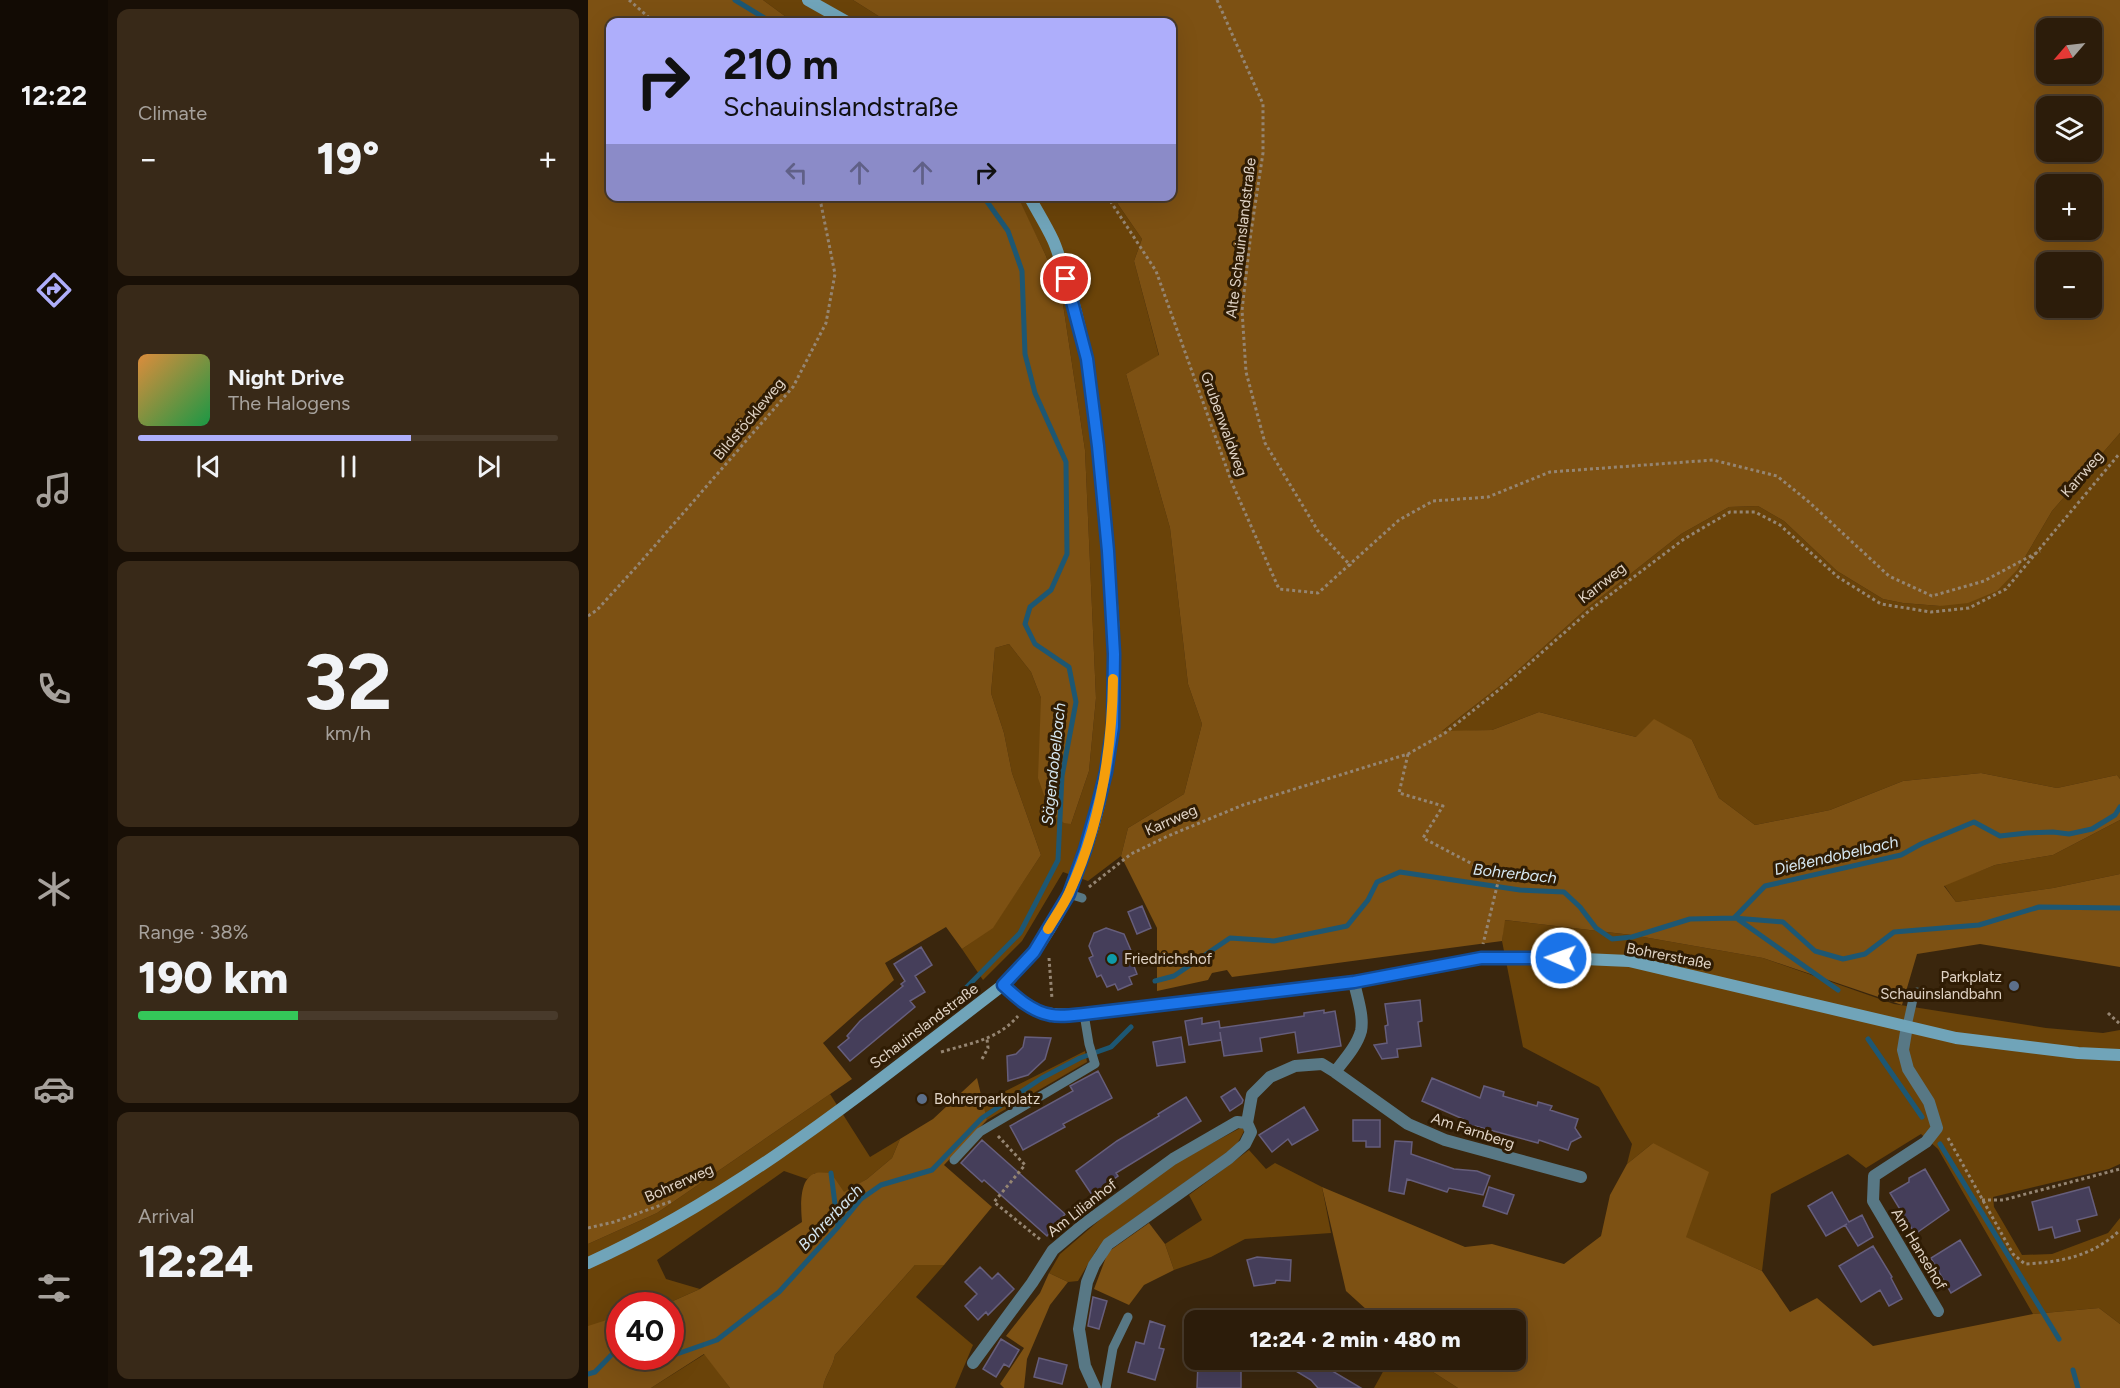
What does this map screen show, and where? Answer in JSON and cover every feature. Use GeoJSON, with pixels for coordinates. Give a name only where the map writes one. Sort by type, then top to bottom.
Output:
{"type":"FeatureCollection","features":[{"type":"Feature","properties":{"kind":"main road"},"geometry":{"type":"LineString","coordinates":[[808,0],[840,18]]}},
{"type":"Feature","properties":{"kind":"main road","name":"Schauinslandstraße"},"geometry":{"type":"LineString","coordinates":[[588,1263],[647,1236],[734,1185],[1003,985],[1034,952],[1069,894],[1085,850],[1106,772],[1113,727],[1113,643],[1098,446],[1087,359],[1073,298],[1053,241],[1032,201]]}},
{"type":"Feature","properties":{"kind":"main road","name":"Bohrerstraße"},"geometry":{"type":"LineString","coordinates":[[1003,985],[1027,1005],[1054,1016],[1354,982],[1481,958],[1539,957],[1629,961],[1956,1038],[2078,1053],[2120,1055]]}},
{"type":"Feature","properties":{"kind":"street"},"geometry":{"type":"LineString","coordinates":[[1095,1388],[1085,1366],[1079,1329],[1087,1282],[1094,1264],[1108,1244],[1245,1144],[1251,1132],[1247,1123],[1252,1095],[1270,1077],[1295,1066],[1322,1064],[1335,1072],[1353,1047],[1361,1030],[1354,982]]}},
{"type":"Feature","properties":{"kind":"street"},"geometry":{"type":"LineString","coordinates":[[1906,1026],[1903,1050],[1908,1069],[1929,1102],[1937,1128]]}},
{"type":"Feature","properties":{"kind":"street","name":"Am Farnberg"},"geometry":{"type":"LineString","coordinates":[[1335,1072],[1408,1124],[1445,1140],[1581,1177]]}},
{"type":"Feature","properties":{"kind":"street","name":"Am Lilianhof"},"geometry":{"type":"LineString","coordinates":[[973,1363],[1032,1283],[1053,1250],[1084,1224],[1173,1159],[1237,1122],[1247,1123]]}},
{"type":"Feature","properties":{"kind":"street","name":"Am Hansehof"},"geometry":{"type":"LineString","coordinates":[[1937,1128],[1926,1142],[1874,1176],[1873,1201],[1938,1311]]}},
{"type":"Feature","properties":{"kind":"lane"},"geometry":{"type":"LineString","coordinates":[[1069,894],[1082,898]]}},
{"type":"Feature","properties":{"kind":"lane"},"geometry":{"type":"LineString","coordinates":[[1906,1026],[1917,992]]}},
{"type":"Feature","properties":{"kind":"lane"},"geometry":{"type":"LineString","coordinates":[[954,1160],[980,1132],[1095,1064],[1084,1014]]}},
{"type":"Feature","properties":{"kind":"lane"},"geometry":{"type":"LineString","coordinates":[[1106,1388],[1113,1348],[1128,1317]]}},
{"type":"Feature","properties":{"kind":"path"},"geometry":{"type":"LineString","coordinates":[[629,0],[649,18]]}},
{"type":"Feature","properties":{"kind":"path","name":"Alte Schauinslandstraße"},"geometry":{"type":"LineString","coordinates":[[1217,0],[1263,104],[1263,153],[1242,310],[1246,372],[1266,443],[1318,531],[1351,566]]}},
{"type":"Feature","properties":{"kind":"path","name":"Bildstöckleweg"},"geometry":{"type":"LineString","coordinates":[[588,616],[597,610],[638,565],[794,387],[826,323],[835,274],[820,201]]}},
{"type":"Feature","properties":{"kind":"path","name":"Grubenwaldweg"},"geometry":{"type":"LineString","coordinates":[[1110,201],[1156,271],[1232,483],[1279,589],[1318,593],[1351,566]]}},
{"type":"Feature","properties":{"kind":"path","name":"Karrweg"},"geometry":{"type":"LineString","coordinates":[[1082,898],[1092,883],[1131,854],[1168,836],[1243,805],[1408,754],[1445,733],[1505,686],[1590,610],[1684,539],[1730,512],[1755,512],[1780,525],[1838,577],[1881,604],[1931,612],[1969,608],[2006,589],[2120,453]]}},
{"type":"Feature","properties":{"kind":"path"},"geometry":{"type":"LineString","coordinates":[[1351,566],[1400,520],[1433,501],[1488,497],[1551,472],[1713,460],[1777,476],[1809,502],[1889,576],[1932,596],[1984,580],[2040,551]]}},
{"type":"Feature","properties":{"kind":"path"},"geometry":{"type":"LineString","coordinates":[[1408,754],[1399,793],[1443,806],[1423,838],[1499,878],[1481,958]]}},
{"type":"Feature","properties":{"kind":"path"},"geometry":{"type":"LineString","coordinates":[[1040,942],[1049,947],[1054,1016]]}},
{"type":"Feature","properties":{"kind":"path"},"geometry":{"type":"LineString","coordinates":[[930,1041],[941,1052],[987,1038],[1006,1029],[1027,1005]]}},
{"type":"Feature","properties":{"kind":"path"},"geometry":{"type":"LineString","coordinates":[[2108,1013],[2120,1024]]}},
{"type":"Feature","properties":{"kind":"path"},"geometry":{"type":"LineString","coordinates":[[982,1059],[988,1048],[987,1038]]}},
{"type":"Feature","properties":{"kind":"path"},"geometry":{"type":"LineString","coordinates":[[989,1126],[1025,1165],[994,1202],[1053,1250]]}},
{"type":"Feature","properties":{"kind":"path"},"geometry":{"type":"LineString","coordinates":[[1937,1128],[1945,1133],[2013,1254],[2025,1264],[2058,1262],[2084,1253],[2108,1242],[2120,1230]]}},
{"type":"Feature","properties":{"kind":"path"},"geometry":{"type":"LineString","coordinates":[[1982,1200],[2003,1200],[2120,1168]]}},
{"type":"Feature","properties":{"kind":"path","name":"Bohrerweg"},"geometry":{"type":"LineString","coordinates":[[588,1228],[614,1222],[674,1200]]}},
{"type":"Feature","properties":{"kind":"shaded area"},"geometry":{"type":"Polygon","coordinates":[[[588,0],[763,0],[788,18],[606,18],[606,201],[1020,201],[1046,256],[1063,304],[1085,450],[1096,698],[1089,771],[1071,824],[1064,823],[1050,812],[1038,778],[1041,698],[1031,672],[1009,644],[995,648],[991,693],[1004,733],[1012,773],[1041,855],[993,928],[962,949],[946,927],[885,963],[894,980],[823,1043],[852,1079],[657,1213],[588,1244],[588,0]]]}},
{"type":"Feature","properties":{"kind":"shaded area"},"geometry":{"type":"Polygon","coordinates":[[[763,0],[853,0],[882,18],[788,18],[763,0]]]}},
{"type":"Feature","properties":{"kind":"shaded area"},"geometry":{"type":"Polygon","coordinates":[[[853,0],[2120,0],[2120,433],[2052,511],[2018,569],[1997,591],[1968,603],[1940,606],[1883,599],[1837,571],[1784,521],[1758,506],[1729,507],[1681,534],[1586,609],[1501,685],[1442,731],[1492,730],[1539,712],[1636,737],[1654,719],[1692,740],[1719,798],[1755,825],[1830,810],[1903,781],[1981,773],[2057,788],[2117,775],[2120,779],[2120,820],[2053,855],[1995,865],[1944,886],[1956,902],[2053,888],[2120,874],[2120,967],[1980,944],[1917,954],[1902,1005],[1763,958],[1632,935],[1505,920],[1502,941],[1232,977],[1227,970],[1212,973],[1208,980],[1157,991],[1157,928],[1121,856],[1128,828],[1184,794],[1202,724],[1188,684],[1170,528],[1126,374],[1159,355],[1134,261],[1142,239],[1116,201],[1176,201],[1176,18],[882,18],[853,0]]]}},
{"type":"Feature","properties":{"kind":"shaded area"},"geometry":{"type":"Polygon","coordinates":[[[1019,201],[1116,201],[1142,239],[1134,261],[1159,356],[1126,374],[1170,528],[1188,684],[1202,724],[1184,794],[1128,828],[1121,856],[1088,881],[1063,872],[1022,941],[983,980],[962,949],[993,927],[1041,855],[1012,773],[1004,733],[991,693],[995,648],[1009,644],[1031,672],[1041,698],[1041,737],[1071,824],[1089,771],[1096,698],[1085,450],[1063,304],[1046,256],[1019,201]]]}},
{"type":"Feature","properties":{"kind":"shaded area"},"geometry":{"type":"Polygon","coordinates":[[[2120,433],[2120,779],[2117,775],[2057,788],[1981,773],[1903,781],[1830,810],[1755,825],[1719,798],[1692,740],[1636,737],[1539,712],[1492,730],[1441,732],[1501,685],[1586,609],[1681,534],[1729,507],[1758,506],[1784,521],[1837,571],[1883,599],[1940,606],[2018,569],[2052,511],[2120,433]]]}},
{"type":"Feature","properties":{"kind":"shaded area"},"geometry":{"type":"Polygon","coordinates":[[[2120,820],[2120,874],[2053,888],[1956,902],[1944,885],[1995,865],[2053,855],[2120,820]]]}},
{"type":"Feature","properties":{"kind":"shaded area"},"geometry":{"type":"Polygon","coordinates":[[[1504,920],[1632,935],[1763,958],[1894,1004],[2046,1028],[2103,1033],[2120,1030],[2120,1164],[2109,1169],[1993,1197],[1994,1207],[2022,1255],[2052,1254],[2108,1233],[2120,1218],[2120,1324],[2099,1308],[2033,1314],[1938,1149],[1921,1134],[1866,1168],[1848,1154],[1771,1194],[1762,1271],[1685,1237],[1653,1143],[1627,1164],[1632,1144],[1599,1087],[1523,1047],[1502,941],[1504,920]]]}},
{"type":"Feature","properties":{"kind":"shaded area"},"geometry":{"type":"Polygon","coordinates":[[[1085,1051],[1087,1062],[987,1120],[982,1103],[1085,1051]]]}},
{"type":"Feature","properties":{"kind":"shaded area"},"geometry":{"type":"Polygon","coordinates":[[[977,1078],[987,1120],[944,1165],[992,1207],[944,1265],[915,1265],[835,1355],[823,1388],[730,1388],[704,1354],[684,1367],[684,1296],[700,1289],[802,1222],[803,1187],[810,1176],[818,1173],[831,1173],[844,1192],[867,1179],[892,1158],[900,1139],[933,1119],[977,1078]]]}},
{"type":"Feature","properties":{"kind":"shaded area"},"geometry":{"type":"Polygon","coordinates":[[[830,1094],[870,1157],[900,1139],[892,1158],[867,1179],[844,1193],[815,1173],[807,1179],[784,1171],[657,1260],[666,1279],[700,1289],[684,1296],[684,1292],[606,1292],[606,1322],[588,1327],[588,1244],[657,1213],[830,1094]]]}},
{"type":"Feature","properties":{"kind":"shaded area"},"geometry":{"type":"Polygon","coordinates":[[[1242,1127],[1244,1131],[1236,1146],[1119,1229],[1097,1249],[1078,1281],[1068,1282],[1049,1273],[1060,1254],[1102,1218],[1172,1165],[1242,1127]]]}},
{"type":"Feature","properties":{"kind":"shaded area"},"geometry":{"type":"Polygon","coordinates":[[[1653,1143],[1709,1172],[1686,1237],[1762,1271],[1790,1312],[1817,1298],[1873,1346],[2033,1314],[2099,1308],[2120,1324],[2120,1388],[1458,1388],[1430,1370],[1526,1370],[1526,1310],[1367,1310],[1346,1291],[1322,1187],[1465,1247],[1492,1244],[1564,1264],[1601,1236],[1610,1195],[1627,1164],[1653,1143]]]}},
{"type":"Feature","properties":{"kind":"shaded area"},"geometry":{"type":"Polygon","coordinates":[[[1249,1150],[1266,1169],[1275,1163],[1322,1187],[1331,1233],[1245,1239],[1211,1257],[1174,1270],[1165,1244],[1202,1220],[1189,1195],[1249,1150]]]}},
{"type":"Feature","properties":{"kind":"shaded area"},"geometry":{"type":"Polygon","coordinates":[[[1149,1223],[1165,1244],[1174,1270],[1144,1285],[1129,1305],[1094,1289],[1108,1252],[1149,1223]]]}},
{"type":"Feature","properties":{"kind":"shaded area"},"geometry":{"type":"Polygon","coordinates":[[[915,1265],[944,1265],[916,1297],[973,1345],[955,1388],[823,1388],[835,1355],[915,1265]]]}},
{"type":"Feature","properties":{"kind":"shaded area"},"geometry":{"type":"Polygon","coordinates":[[[1049,1273],[1068,1282],[1050,1305],[1027,1359],[1024,1388],[1004,1388],[1000,1384],[1024,1348],[1006,1336],[1040,1293],[1049,1273]]]}},
{"type":"Feature","properties":{"kind":"shaded area"},"geometry":{"type":"Polygon","coordinates":[[[606,1320],[606,1370],[679,1370],[651,1388],[588,1388],[588,1326],[606,1320]]]}},
{"type":"Feature","properties":{"kind":"shaded area"},"geometry":{"type":"Polygon","coordinates":[[[705,1354],[730,1388],[651,1388],[680,1370],[684,1370],[684,1367],[705,1354]]]}},
{"type":"Feature","properties":{"kind":"shaded area"},"geometry":{"type":"Polygon","coordinates":[[[1384,1370],[1430,1370],[1458,1388],[1374,1388],[1384,1370]]]}},
{"type":"Feature","properties":{"kind":"building"},"geometry":{"type":"Polygon","coordinates":[[[1142,906],[1151,928],[1137,934],[1128,912],[1142,906]]]}},
{"type":"Feature","properties":{"kind":"building","name":"Friedrichshof"},"geometry":{"type":"Polygon","coordinates":[[[1106,928],[1124,934],[1135,960],[1132,961],[1137,974],[1129,977],[1132,984],[1118,990],[1115,984],[1107,987],[1101,975],[1097,977],[1089,958],[1093,956],[1089,946],[1094,933],[1106,928]]]}},
{"type":"Feature","properties":{"kind":"building"},"geometry":{"type":"Polygon","coordinates":[[[921,947],[932,965],[915,976],[925,992],[910,1001],[915,1007],[850,1061],[838,1047],[849,1038],[847,1036],[860,1021],[903,986],[901,984],[905,981],[894,964],[921,947]]]}},
{"type":"Feature","properties":{"kind":"building"},"geometry":{"type":"Polygon","coordinates":[[[1420,1000],[1422,1021],[1418,1022],[1421,1046],[1397,1049],[1398,1057],[1382,1059],[1374,1045],[1387,1043],[1385,1026],[1388,1025],[1385,1004],[1420,1000]]]}},
{"type":"Feature","properties":{"kind":"building"},"geometry":{"type":"Polygon","coordinates":[[[1324,1010],[1324,1013],[1335,1011],[1341,1046],[1298,1053],[1295,1032],[1260,1038],[1262,1051],[1224,1056],[1220,1032],[1221,1040],[1189,1045],[1185,1021],[1202,1018],[1202,1024],[1219,1021],[1220,1028],[1304,1016],[1304,1013],[1324,1010]]]}},
{"type":"Feature","properties":{"kind":"building"},"geometry":{"type":"Polygon","coordinates":[[[1025,1037],[1051,1038],[1045,1059],[1028,1075],[1008,1081],[1007,1056],[1016,1054],[1023,1047],[1025,1037]]]}},
{"type":"Feature","properties":{"kind":"building"},"geometry":{"type":"Polygon","coordinates":[[[1181,1037],[1185,1062],[1157,1066],[1153,1042],[1181,1037]]]}},
{"type":"Feature","properties":{"kind":"building"},"geometry":{"type":"Polygon","coordinates":[[[1098,1071],[1112,1098],[1063,1124],[1065,1127],[1023,1150],[1010,1126],[1073,1091],[1070,1086],[1098,1071]]]}},
{"type":"Feature","properties":{"kind":"building"},"geometry":{"type":"Polygon","coordinates":[[[1432,1078],[1480,1098],[1484,1086],[1504,1092],[1503,1096],[1537,1106],[1538,1102],[1552,1106],[1550,1110],[1578,1119],[1575,1128],[1581,1137],[1571,1142],[1568,1150],[1539,1140],[1538,1143],[1475,1126],[1474,1132],[1461,1127],[1463,1119],[1422,1101],[1432,1078]]]}},
{"type":"Feature","properties":{"kind":"building"},"geometry":{"type":"Polygon","coordinates":[[[1235,1088],[1243,1100],[1230,1111],[1221,1097],[1235,1088]]]}},
{"type":"Feature","properties":{"kind":"building"},"geometry":{"type":"Polygon","coordinates":[[[1186,1097],[1201,1121],[1116,1173],[1118,1176],[1092,1195],[1076,1171],[1117,1141],[1186,1097]]]}},
{"type":"Feature","properties":{"kind":"building"},"geometry":{"type":"Polygon","coordinates":[[[1304,1107],[1318,1130],[1292,1145],[1288,1139],[1272,1152],[1259,1135],[1304,1107]]]}},
{"type":"Feature","properties":{"kind":"building"},"geometry":{"type":"Polygon","coordinates":[[[1353,1120],[1380,1120],[1380,1147],[1366,1147],[1366,1141],[1353,1141],[1353,1120]]]}},
{"type":"Feature","properties":{"kind":"building"},"geometry":{"type":"Polygon","coordinates":[[[982,1140],[1065,1214],[1047,1236],[984,1180],[982,1182],[961,1163],[982,1140]]]}},
{"type":"Feature","properties":{"kind":"building"},"geometry":{"type":"Polygon","coordinates":[[[1395,1141],[1412,1142],[1411,1154],[1454,1169],[1477,1171],[1490,1176],[1483,1195],[1449,1188],[1447,1192],[1407,1179],[1404,1194],[1389,1191],[1395,1141]]]}},
{"type":"Feature","properties":{"kind":"building"},"geometry":{"type":"Polygon","coordinates":[[[1925,1169],[1949,1210],[1915,1234],[1890,1193],[1925,1169]]]}},
{"type":"Feature","properties":{"kind":"building"},"geometry":{"type":"Polygon","coordinates":[[[1489,1187],[1514,1195],[1507,1214],[1483,1206],[1489,1187]]]}},
{"type":"Feature","properties":{"kind":"building"},"geometry":{"type":"Polygon","coordinates":[[[2089,1187],[2097,1215],[2077,1220],[2080,1231],[2055,1238],[2052,1227],[2039,1230],[2032,1202],[2089,1187]]]}},
{"type":"Feature","properties":{"kind":"building"},"geometry":{"type":"Polygon","coordinates":[[[1832,1192],[1849,1222],[1862,1215],[1873,1237],[1858,1246],[1845,1225],[1826,1236],[1808,1206],[1832,1192]]]}},
{"type":"Feature","properties":{"kind":"building"},"geometry":{"type":"Polygon","coordinates":[[[1960,1240],[1981,1275],[1951,1293],[1931,1258],[1960,1240]]]}},
{"type":"Feature","properties":{"kind":"building"},"geometry":{"type":"Polygon","coordinates":[[[1873,1246],[1902,1299],[1889,1306],[1880,1290],[1861,1302],[1839,1266],[1873,1246]]]}},
{"type":"Feature","properties":{"kind":"building"},"geometry":{"type":"Polygon","coordinates":[[[1257,1257],[1291,1260],[1290,1281],[1276,1280],[1275,1283],[1254,1286],[1247,1260],[1257,1257]]]}},
{"type":"Feature","properties":{"kind":"building"},"geometry":{"type":"Polygon","coordinates":[[[980,1267],[992,1279],[998,1273],[1014,1289],[988,1315],[986,1312],[978,1320],[965,1306],[977,1294],[965,1282],[980,1267]]]}},
{"type":"Feature","properties":{"kind":"building"},"geometry":{"type":"Polygon","coordinates":[[[1093,1297],[1107,1301],[1099,1329],[1088,1326],[1093,1297]]]}},
{"type":"Feature","properties":{"kind":"building"},"geometry":{"type":"Polygon","coordinates":[[[1150,1321],[1165,1326],[1159,1348],[1164,1349],[1155,1380],[1128,1372],[1136,1342],[1144,1344],[1150,1321]]]}},
{"type":"Feature","properties":{"kind":"building"},"geometry":{"type":"Polygon","coordinates":[[[1001,1339],[1019,1350],[1009,1367],[1004,1364],[996,1377],[983,1369],[1001,1339]]]}},
{"type":"Feature","properties":{"kind":"building"},"geometry":{"type":"Polygon","coordinates":[[[1039,1358],[1067,1365],[1062,1384],[1034,1377],[1039,1358]]]}},
{"type":"Feature","properties":{"kind":"building"},"geometry":{"type":"Polygon","coordinates":[[[1198,1370],[1241,1370],[1241,1388],[1197,1388],[1198,1370]]]}},
{"type":"Feature","properties":{"kind":"building"},"geometry":{"type":"Polygon","coordinates":[[[1294,1370],[1331,1370],[1361,1388],[1318,1388],[1311,1380],[1294,1370]]]}},
{"type":"Feature","properties":{"kind":"waterway","name":"Sägendobelbach"},"geometry":{"type":"LineString","coordinates":[[735,0],[764,18]]}},
{"type":"Feature","properties":{"kind":"waterway","name":"Sägendobelbach"},"geometry":{"type":"LineString","coordinates":[[961,993],[1020,933],[1058,860],[1062,776],[1076,702],[1069,667],[1035,644],[1025,624],[1030,607],[1051,590],[1067,554],[1066,462],[1035,393],[1025,354],[1022,271],[1008,231],[987,201]]}},
{"type":"Feature","properties":{"kind":"waterway","name":"Dießendobelbach"},"geometry":{"type":"LineString","coordinates":[[1734,918],[1765,886],[1901,855],[1974,822],[2000,836],[2053,832],[2069,834],[2092,829],[2115,815],[2120,807]]}},
{"type":"Feature","properties":{"kind":"waterway","name":"Bohrerbach"},"geometry":{"type":"LineString","coordinates":[[1155,981],[1174,976],[1230,938],[1274,941],[1347,926],[1368,900],[1377,882],[1400,872],[1520,890],[1564,892],[1580,907],[1596,928],[1612,939],[1632,937],[1690,919],[1734,918],[1783,922],[1815,951],[1843,959],[1865,954],[1894,932],[1979,925],[2039,907],[2120,908]]}},
{"type":"Feature","properties":{"kind":"waterway"},"geometry":{"type":"LineString","coordinates":[[1739,920],[1838,990]]}},
{"type":"Feature","properties":{"kind":"waterway","name":"Bohrerbach"},"geometry":{"type":"LineString","coordinates":[[684,1352],[717,1340],[779,1292],[861,1199],[881,1185],[932,1170],[982,1118],[1042,1078],[1080,1058],[1111,1047],[1131,1027]]}},
{"type":"Feature","properties":{"kind":"waterway"},"geometry":{"type":"LineString","coordinates":[[1868,1039],[1922,1117]]}},
{"type":"Feature","properties":{"kind":"waterway"},"geometry":{"type":"LineString","coordinates":[[1940,1144],[2059,1339]]}},
{"type":"Feature","properties":{"kind":"waterway","name":"Sägendobelbach"},"geometry":{"type":"LineString","coordinates":[[831,1173],[838,1227]]}},
{"type":"Feature","properties":{"kind":"waterway","name":"Bohrerbach"},"geometry":{"type":"LineString","coordinates":[[588,1374],[595,1372],[606,1361]]}},
{"type":"Feature","properties":{"kind":"waterway"},"geometry":{"type":"LineString","coordinates":[[2073,1370],[2078,1388]]}},
{"type":"Feature","properties":{"kind":"slow traffic"},"geometry":{"type":"LineString","coordinates":[[1048,929],[1069,894],[1098,804],[1113,727],[1113,679]]}},
{"type":"Feature","properties":{"kind":"place","name":"Friedrichshof"},"geometry":{"type":"Point","coordinates":[1112,959]}},
{"type":"Feature","properties":{"kind":"place","name":"Parkplatz Schauinslandbahn"},"geometry":{"type":"Point","coordinates":[2014,986]}},
{"type":"Feature","properties":{"kind":"place","name":"Bohrerparkplatz"},"geometry":{"type":"Point","coordinates":[922,1099]}},
{"type":"Feature","properties":{"kind":"route"},"geometry":{"type":"LineString","coordinates":[[1066,279],[1073,298],[1087,359],[1098,446],[1108,551],[1114,654],[1113,727],[1098,804],[1069,894],[1034,952],[1003,985],[1019,1000],[1038,1011],[1054,1016],[1354,982],[1481,958],[1561,958]]}}]}
